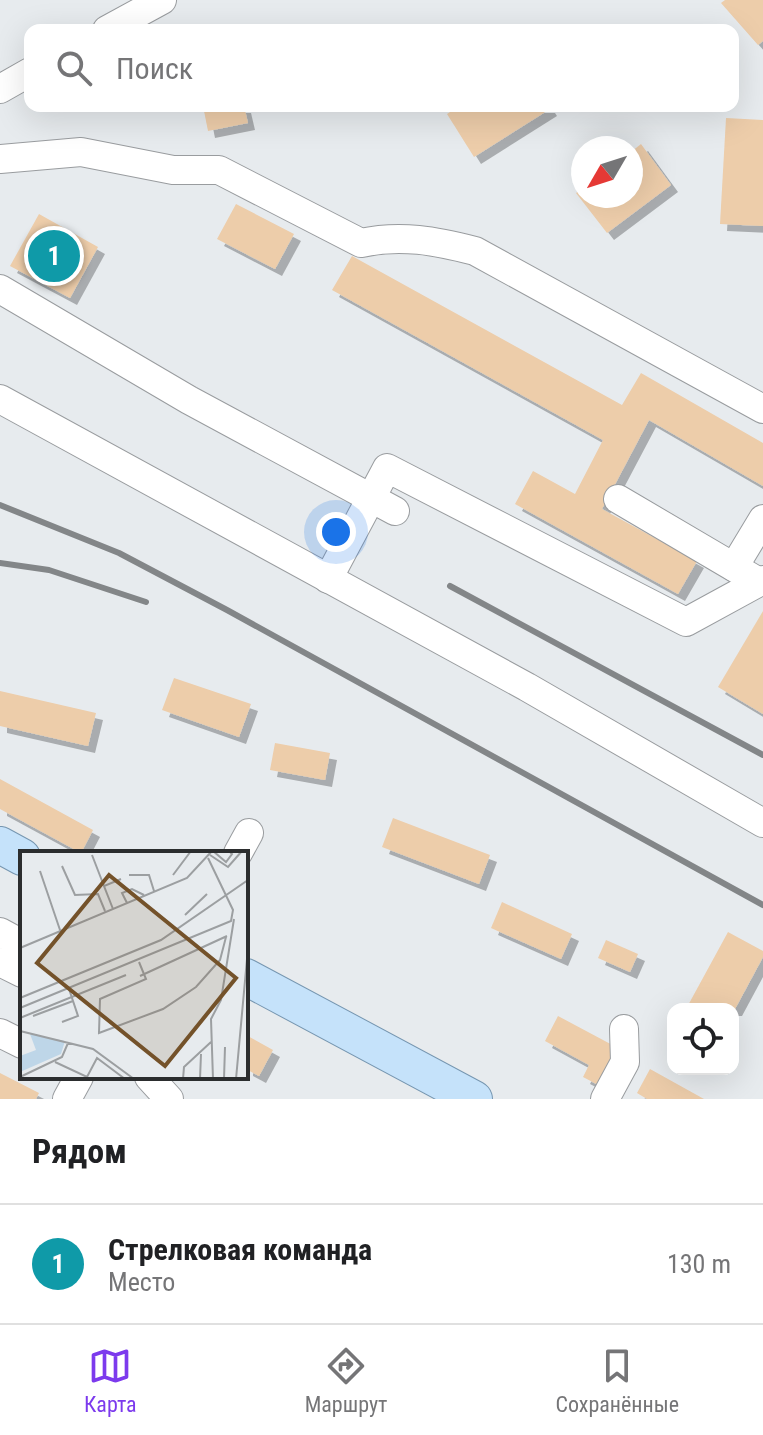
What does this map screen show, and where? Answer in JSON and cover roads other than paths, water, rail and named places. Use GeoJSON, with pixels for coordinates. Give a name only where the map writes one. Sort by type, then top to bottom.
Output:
{"type":"FeatureCollection","features":[{"type":"Feature","properties":{"kind":"main road"},"geometry":{"type":"LineString","coordinates":[[0,845],[20,856]]}},
{"type":"Feature","properties":{"kind":"main road"},"geometry":{"type":"LineString","coordinates":[[248,978],[474,1099]]}},
{"type":"Feature","properties":{"kind":"lane"},"geometry":{"type":"LineString","coordinates":[[118,24],[162,0]]}},
{"type":"Feature","properties":{"kind":"lane"},"geometry":{"type":"LineString","coordinates":[[0,89],[24,75]]}},
{"type":"Feature","properties":{"kind":"lane"},"geometry":{"type":"LineString","coordinates":[[0,159],[81,152],[173,170],[219,170],[361,243],[384,238],[424,239],[475,251],[763,409]]}},
{"type":"Feature","properties":{"kind":"lane"},"geometry":{"type":"LineString","coordinates":[[0,289],[189,400],[382,505]]}},
{"type":"Feature","properties":{"kind":"lane"},"geometry":{"type":"LineString","coordinates":[[0,399],[527,687],[763,823]]}},
{"type":"Feature","properties":{"kind":"lane"},"geometry":{"type":"LineString","coordinates":[[328,579],[382,505],[387,468],[686,622],[761,581]]}},
{"type":"Feature","properties":{"kind":"lane"},"geometry":{"type":"LineString","coordinates":[[618,499],[761,581]]}},
{"type":"Feature","properties":{"kind":"lane"},"geometry":{"type":"LineString","coordinates":[[734,567],[763,519]]}},
{"type":"Feature","properties":{"kind":"lane"},"geometry":{"type":"LineString","coordinates":[[0,932],[20,943]]}},
{"type":"Feature","properties":{"kind":"lane"},"geometry":{"type":"LineString","coordinates":[[0,962],[20,972]]}},
{"type":"Feature","properties":{"kind":"lane"},"geometry":{"type":"LineString","coordinates":[[605,1099],[625,1062],[624,1029]]}},
{"type":"Feature","properties":{"kind":"lane"},"geometry":{"type":"LineString","coordinates":[[0,1033],[20,1043]]}},
{"type":"Feature","properties":{"kind":"lane"},"geometry":{"type":"LineString","coordinates":[[67,1099],[78,1079]]}},
{"type":"Feature","properties":{"kind":"lane"},"geometry":{"type":"LineString","coordinates":[[151,1079],[169,1099]]}},
{"type":"Feature","properties":{"kind":"railway"},"geometry":{"type":"LineString","coordinates":[[0,505],[119,553],[763,905]]}},
{"type":"Feature","properties":{"kind":"railway"},"geometry":{"type":"LineString","coordinates":[[0,563],[49,570],[146,602]]}},
{"type":"Feature","properties":{"kind":"railway"},"geometry":{"type":"LineString","coordinates":[[450,586],[763,755]]}},
{"type":"Feature","properties":{"kind":"place","name":"Стрелковая команда"},"geometry":{"type":"Point","coordinates":[54,256]}}]}
